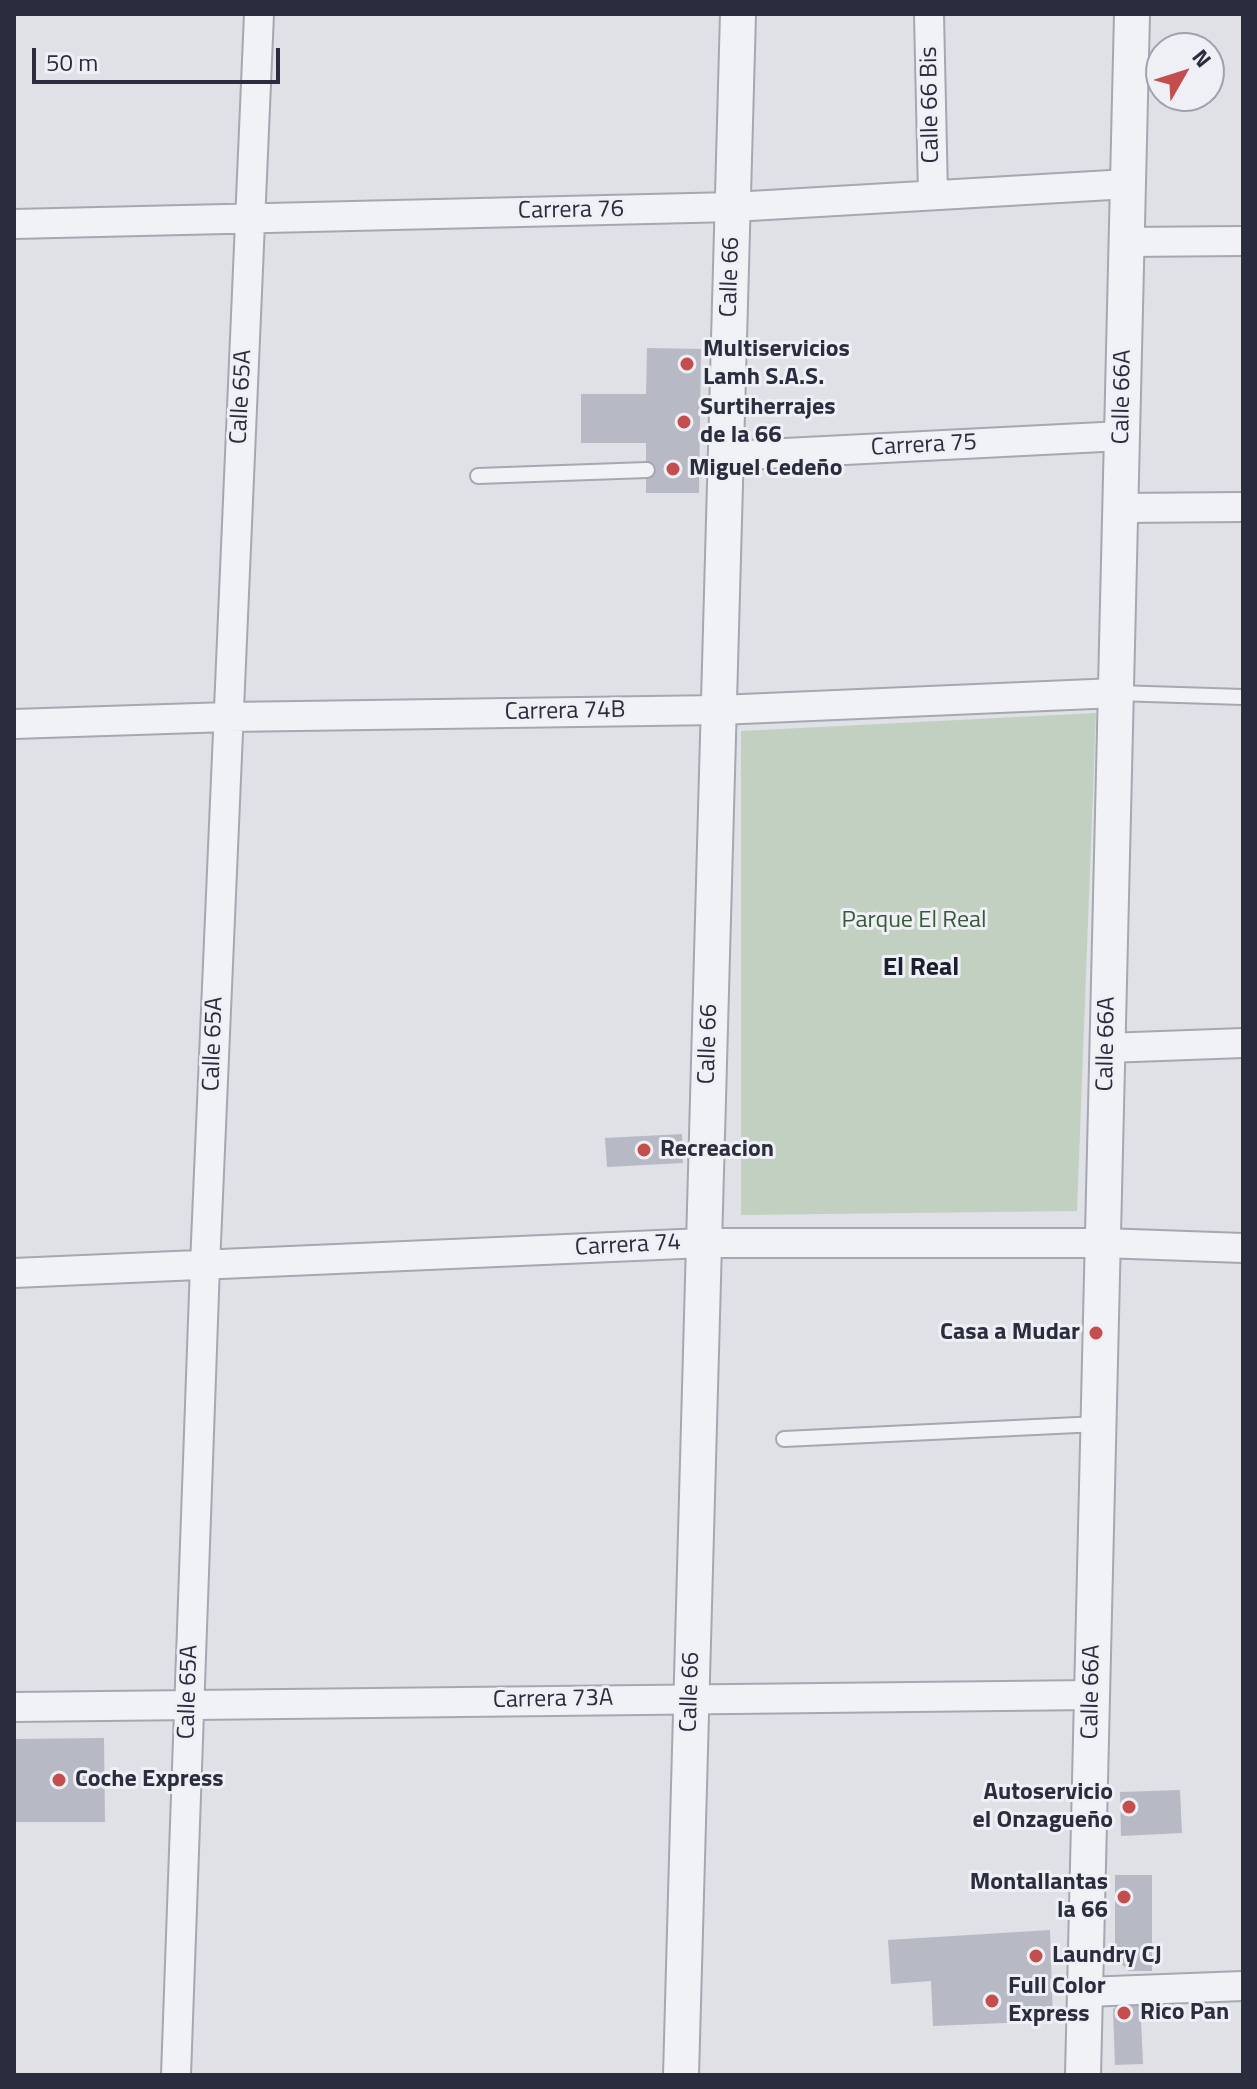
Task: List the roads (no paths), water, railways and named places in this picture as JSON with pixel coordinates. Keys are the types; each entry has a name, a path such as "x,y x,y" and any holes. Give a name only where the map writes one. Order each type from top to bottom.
{"street":[{"name":"Calle 65A","path":"176,2075 205,1265 259,14"},
{"name":"Calle 66","path":"681,2075 719,710 717,463 733,207 738,14"},
{"name":"Calle 66 Bis","path":"929,14 933,195"},
{"name":"Calle 66A","path":"1083,2075 1132,14"},
{"name":"Carrera 76","path":"14,224 733,207 1128,184"},
{"path":"1126,242 1243,241"},
{"name":"Carrera 75","path":"717,463 1122,436"},
{"path":"1120,508 1243,507"},
{"name":"Carrera 74B","path":"14,724 228,717 719,710 1116,693"},
{"path":"1107,1048 1243,1043"},
{"name":"Carrera 74","path":"14,1273 704,1243 1103,1243 1243,1248"},
{"name":"Carrera 73A","path":"14,1707 188,1707 691,1697 1092,1695"},
{"path":"1085,1992 1243,1986"}],"lane":[{"path":"478,476 647,470"},
{"path":"1116,693 1243,697"},
{"path":"784,1439 1098,1424"}],"place":[{"name":"Multiservicios Lamh S.A.S.","path":"687,364"},
{"name":"Surtiherrajes de la 66","path":"684,422"},
{"name":"Miguel Cedeño","path":"673,469"},
{"name":"Recreacion","path":"644,1150"},
{"name":"Casa a Mudar","path":"1096,1333"},
{"name":"Coche Express","path":"59,1780"},
{"name":"Autoservicio el Onzagueño","path":"1129,1807"},
{"name":"Montallantas la 66","path":"1124,1897"},
{"name":"Laundry CJ","path":"1036,1956"},
{"name":"Full Color Express","path":"992,2001"},
{"name":"Rico Pan","path":"1124,2013"}],"district":[{"name":"El Real","path":"921,969"}],"park label":[{"name":"Parque El Real","path":"914,921"}]}
